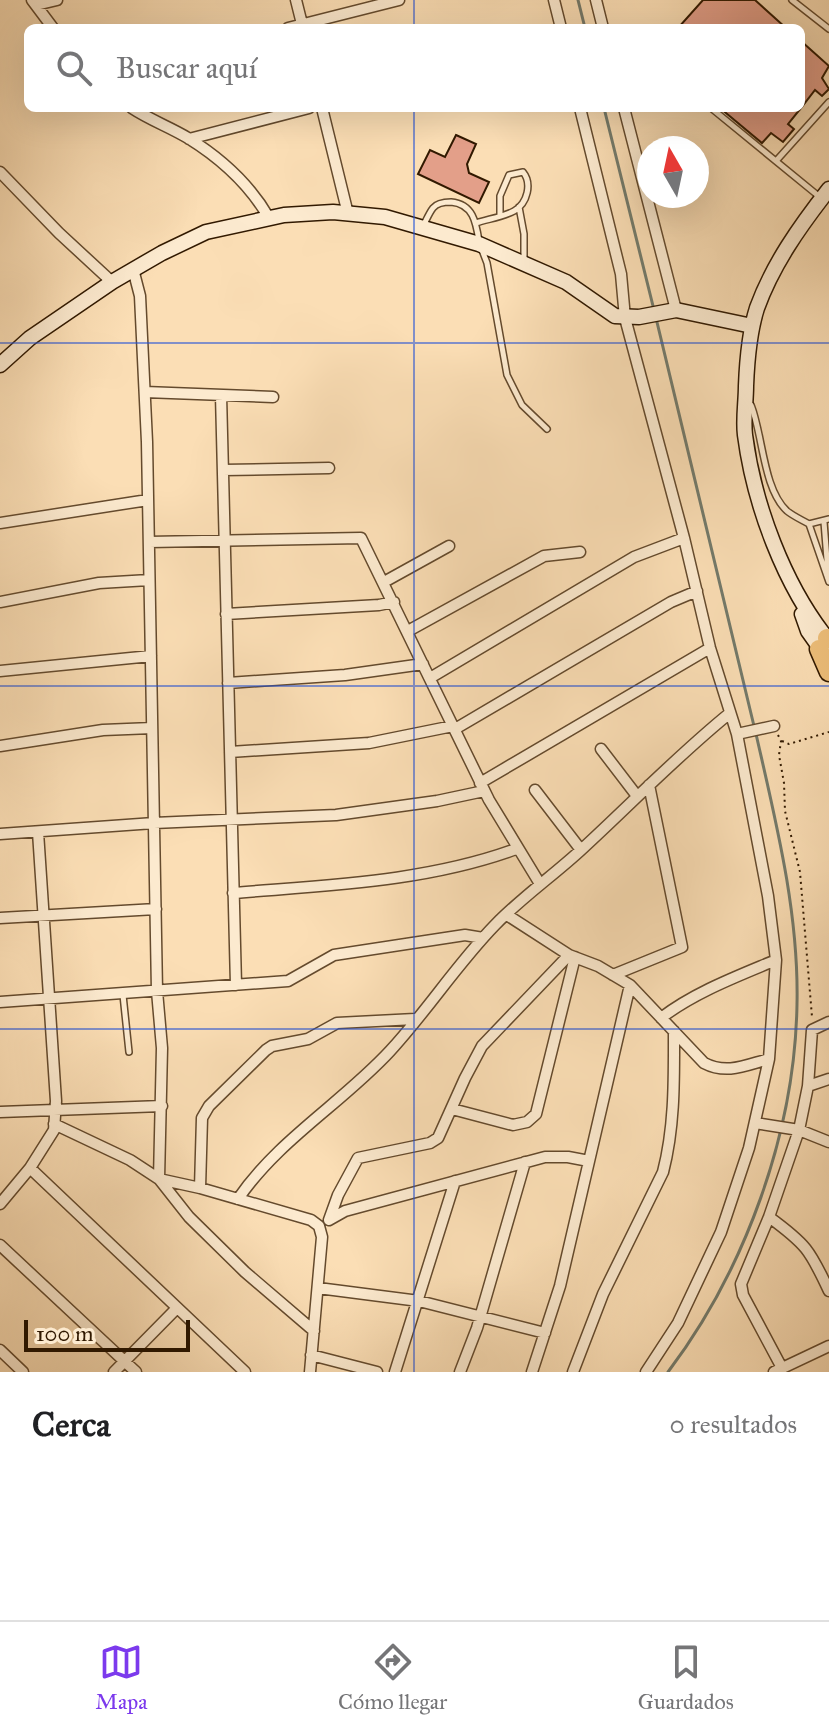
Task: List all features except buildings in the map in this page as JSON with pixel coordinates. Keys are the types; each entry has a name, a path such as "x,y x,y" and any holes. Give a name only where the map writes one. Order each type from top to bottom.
{"highway":[{"path":"827,643 829,672"}],"street":[{"path":"50,24 34,3 57,0"},
{"path":"296,0 302,24"},
{"path":"309,24 399,0"},
{"path":"554,0 560,24"},
{"path":"596,0 602,24"},
{"path":"139,112 189,139 239,178 255,193 269,218"},
{"path":"189,139 294,112"},
{"path":"323,112 348,214"},
{"path":"581,112 710,648 737,734 765,881 776,960 769,1059 749,1148 721,1232 678,1323 646,1372"},
{"path":"625,112 672,311"},
{"path":"0,172 112,282"},
{"path":"825,194 793,236 772,273 752,326 745,432 751,470 776,551 827,643"},
{"path":"0,365 30,338 112,282 206,232 269,218 333,212 385,217 479,244 524,261 566,282 601,308 632,318 672,311 752,326"},
{"path":"133,269 140,296 145,392 157,991 162,1048 159,1179"},
{"path":"145,392 273,397"},
{"path":"221,395 236,985"},
{"path":"223,470 329,468"},
{"path":"0,523 148,500"},
{"path":"149,542 361,538 482,787 516,849 540,884"},
{"path":"430,678 634,557 684,538"},
{"path":"384,582 449,546"},
{"path":"408,631 544,556 580,552"},
{"path":"0,602 99,583 149,580"},
{"path":"230,752 369,743 454,728 671,602 697,591"},
{"path":"226,614 394,602"},
{"path":"0,834 336,815 437,801 482,787 710,648"},
{"path":"0,671 151,656"},
{"path":"228,683 345,675 423,664"},
{"path":"238,1199 276,1152 330,1107 390,1050 483,938 730,713"},
{"path":"737,734 774,726"},
{"path":"0,746 103,730 152,728"},
{"path":"601,749 637,796"},
{"path":"613,975 682,947 649,785"},
{"path":"535,790 581,850"},
{"path":"2,1200 30,1168 54,1130 38,832"},
{"path":"233,893 346,884 421,874 492,858 516,849"},
{"path":"0,918 156,909"},
{"path":"507,915 572,956 630,985 704,1063 718,1070 730,1070 769,1059"},
{"path":"0,1002 288,981 334,955 465,935 483,938"},
{"path":"310,1372 324,1223 358,1158 430,1143 438,1138 482,1046 572,956"},
{"path":"452,1109 513,1125 527,1122 536,1114 572,956"},
{"path":"661,1018 722,983 776,960"},
{"path":"532,1372 560,1286 630,985"},
{"path":"200,1188 202,1118 209,1106 266,1050 308,1039 337,1023 415,1019"},
{"path":"829,1022 812,1030 808,1086 799,1130 769,1217 741,1284 743,1295 778,1370 829,1346"},
{"path":"573,1372 603,1294 663,1172 669,1152 674,1031"},
{"path":"808,1086 829,1079"},
{"path":"0,1112 162,1106"},
{"path":"755,1123 799,1130 829,1142"},
{"path":"54,1124 130,1160 159,1179 189,1217 314,1331"},
{"path":"159,1179 324,1223 345,1211 545,1157 589,1161"},
{"path":"460,1372 481,1316 525,1162"},
{"path":"30,1168 245,1372"},
{"path":"395,1372 455,1181"},
{"path":"769,1217 800,1239 811,1252 829,1291"},
{"path":"0,1245 136,1372"},
{"path":"318,1288 419,1301 545,1333"},
{"path":"114,1372 177,1308"},
{"path":"0,1350 23,1372"},
{"path":"311,1355 377,1372"}],"lane":[{"path":"792,0 829,29"},
{"path":"776,161 829,102"},
{"path":"716,112 776,161 825,194"},
{"path":"476,223 500,215 519,207 528,191 527,177 523,172 509,175 502,187 500,215"},
{"path":"423,227 433,208 441,202 464,205 472,212 487,263 507,375 522,405 547,429"},
{"path":"519,207 524,234 524,261"},
{"path":"746,393 759,427 771,486 786,510 809,524 829,581"},
{"path":"809,524 826,520 829,581"},
{"path":"123,994 129,1052"}],"path":[{"path":"774,726 781,741 779,755 785,811 800,872 812,1030"},
{"path":"781,741 789,744 829,732"}],"waterway":[{"path":"578,0 584,24"},
{"path":"605,112 654,310"},
{"path":"656,318 754,726"},
{"path":"668,1372 720,1290 761,1198 787,1102 794,1053 797,970 790,902 756,734"}]}
